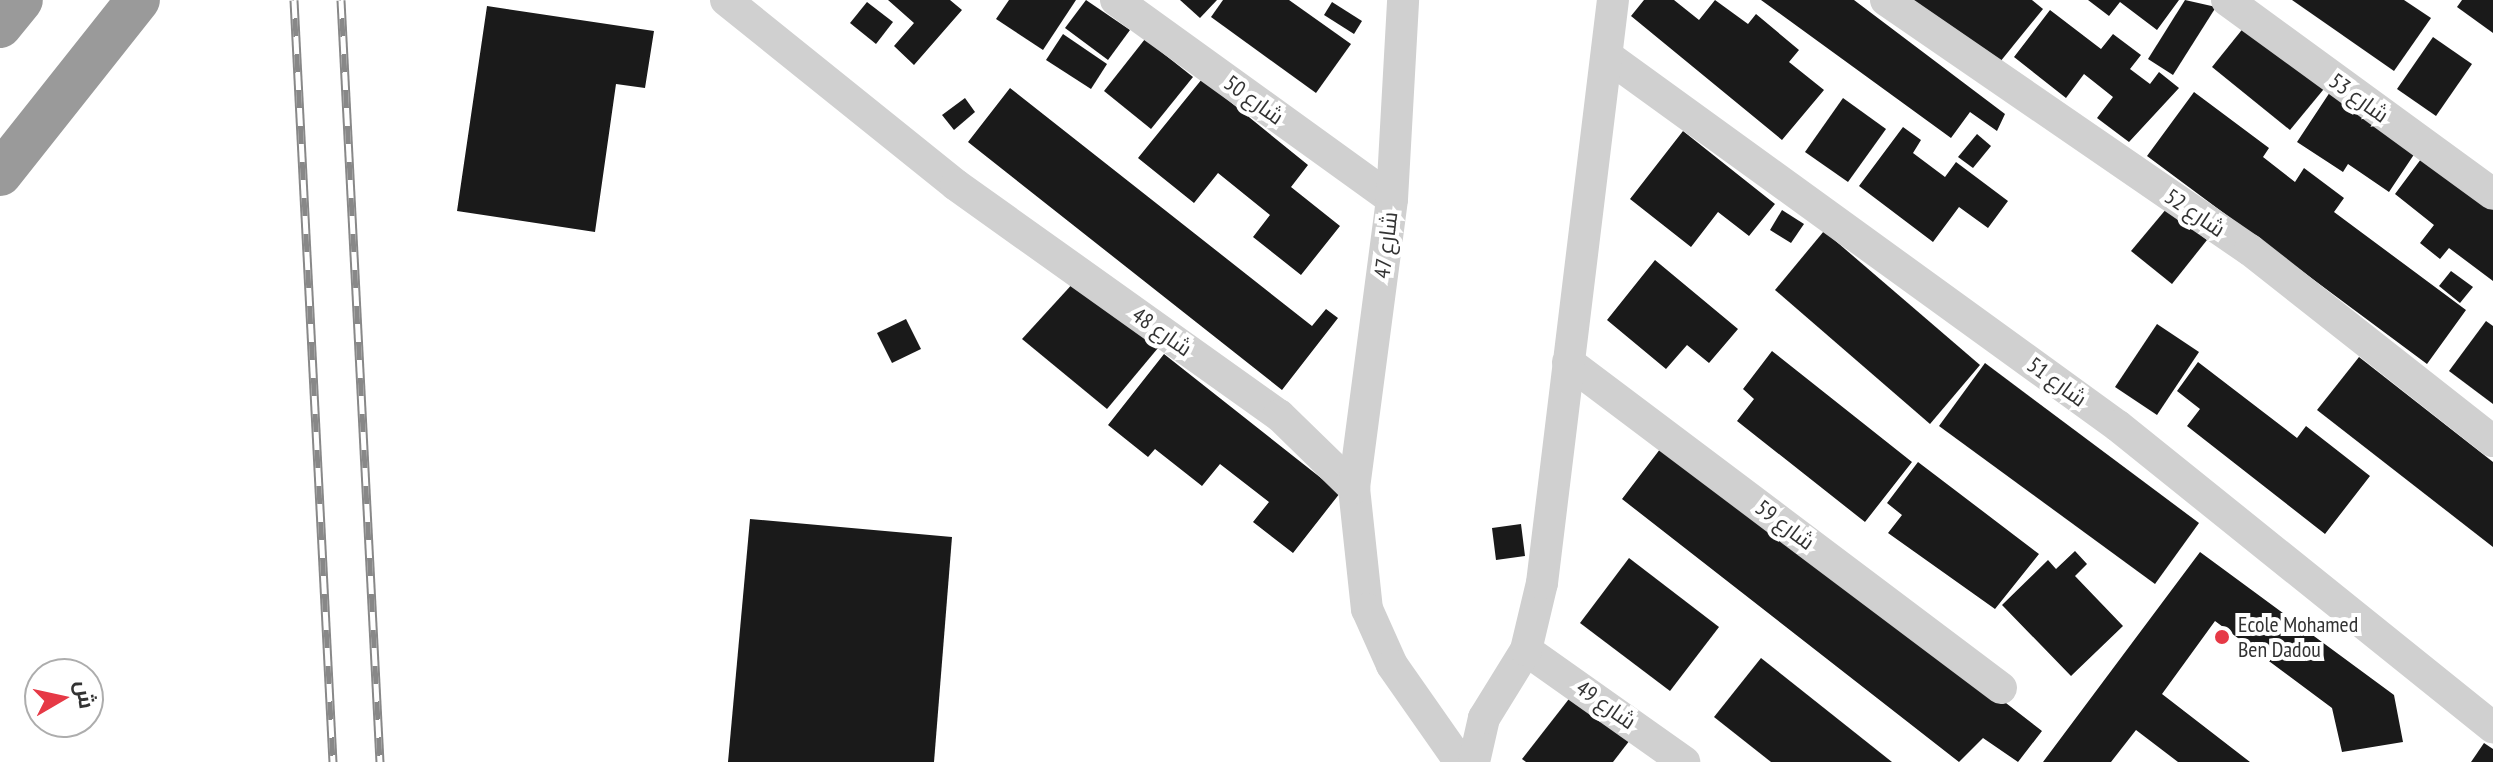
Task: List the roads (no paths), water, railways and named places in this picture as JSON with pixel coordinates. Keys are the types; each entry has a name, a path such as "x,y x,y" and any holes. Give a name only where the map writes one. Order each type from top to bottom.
{"highway":[{"path":"0,26 21,0"},
{"path":"0,174 138,0"}],"street":[{"name":"شارع 48","path":"726,0 956,185 1279,415 1354,488"},
{"name":"شارع 50","path":"1116,0 1392,199"},
{"name":"شارع 47","path":"1354,488 1392,199 1403,0"},
{"path":"1474,762 1484,718 1526,650 1542,583 1613,0"},
{"name":"شارع 52","path":"1886,0 2250,250 2493,441"},
{"name":"شارع 53","path":"2227,0 2493,194"},
{"name":"شارع 51","path":"1607,56 2118,426 2493,728"},
{"name":"شارع 59","path":"1568,362 2001,688"},
{"path":"1354,488 1367,609 1392,665 1460,762"},
{"name":"شارع 49","path":"1526,650 1684,762"}],"railway":[{"path":"294,0 333,762"},
{"path":"341,0 380,762"}],"place":[{"name":"Ecole Mohamed Ben Dadou","path":"2222,637"}]}
